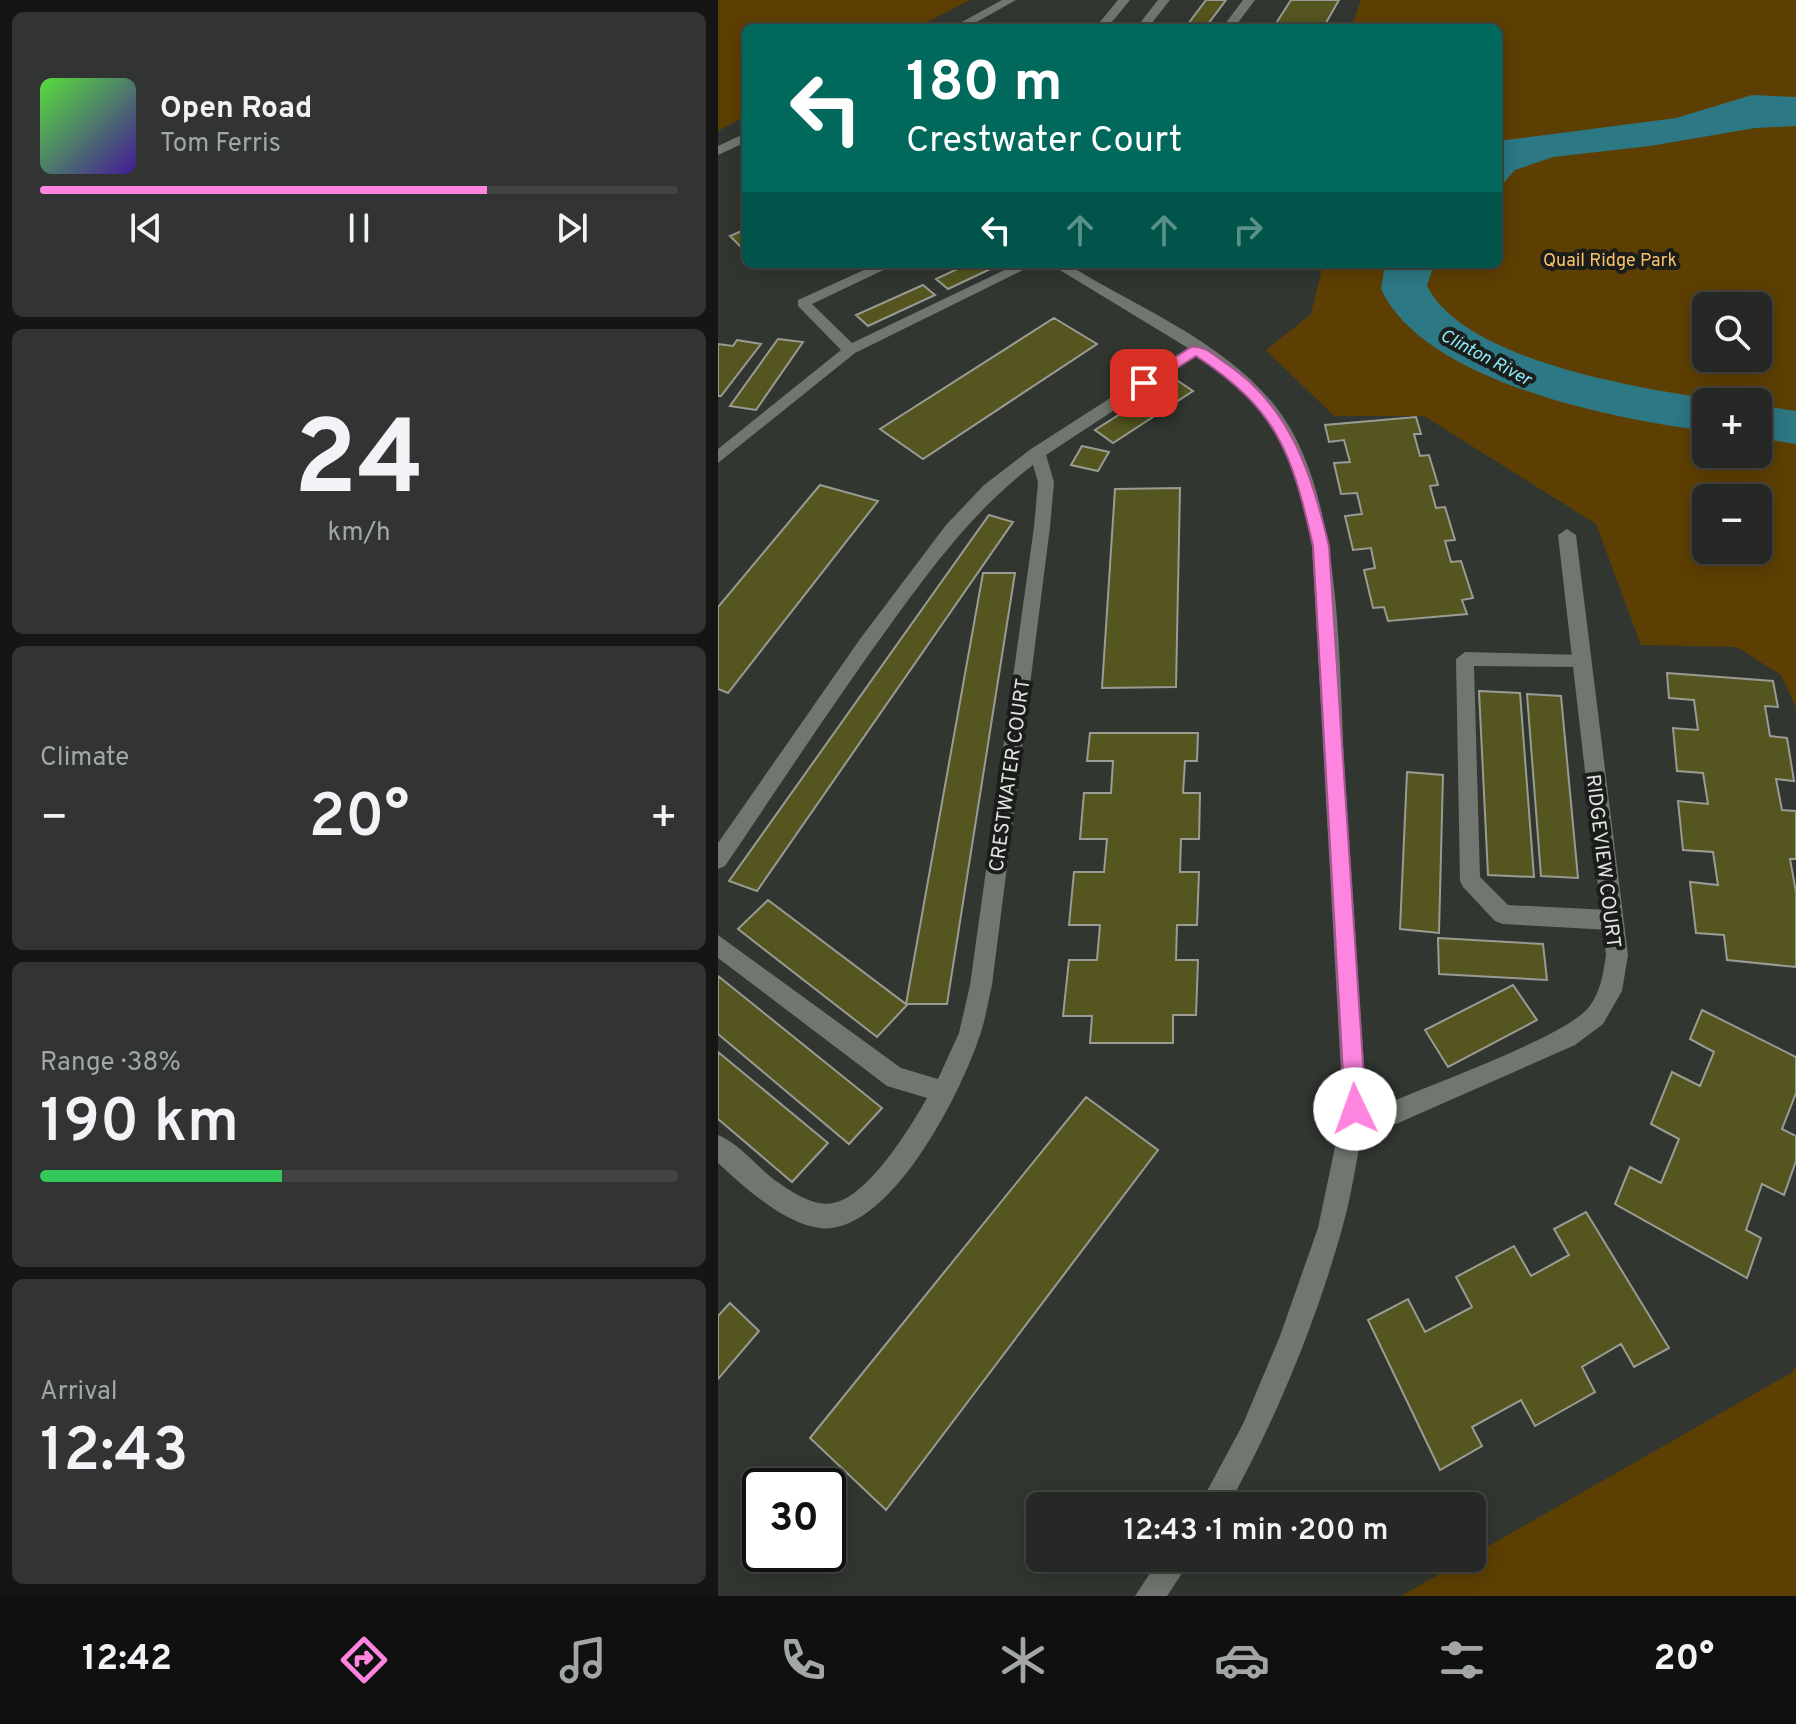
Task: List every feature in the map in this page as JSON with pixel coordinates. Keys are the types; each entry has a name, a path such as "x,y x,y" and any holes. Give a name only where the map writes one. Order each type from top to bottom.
{"street":[{"path":"965,24 1010,0"},
{"path":"1104,24 1124,0"},
{"path":"1145,24 1164,0"},
{"path":"1231,24 1249,0"},
{"path":"718,151 742,139"},
{"path":"850,350 803,303 880,268"},
{"path":"721,450 850,350 1020,268"},
{"path":"1063,268 1196,350 1251,390 1276,420 1297,458 1321,546 1338,778 1355,1109 1330,1228 1293,1336 1253,1434 1221,1492"},
{"path":"718,860 866,644 952,529 990,489 1037,453 1196,350"},
{"name":"CRESTWATER COURT","path":"718,1147 764,1188 796,1207 831,1216 858,1207 887,1176 945,1092 970,1033 981,985 1042,527 1046,482 1037,453"},
{"name":"RIDGEVIEW COURT","path":"1355,1109 1396,1112 1576,1031 1595,1017 1611,991 1617,955 1610,920 1579,660 1567,535"},
{"path":"1579,660 1465,659 1470,881 1503,914 1610,920"},
{"path":"718,945 895,1078 945,1092"},
{"path":"1149,1596 1167,1572"}],"green space":[{"path":"718,0 970,0 924,24 742,24 742,118 718,131"},
{"name":"Quail Ridge Park","path":"1361,0 1796,0 1796,708 1781,675 1737,647 1641,645 1596,524 1424,416 1334,416 1266,350 1311,314 1322,268 1502,268 1502,24 1352,24"},
{"path":"1796,1366 1796,1596 1401,1596 1443,1572 1486,1572 1486,1547 1791,1373"}],"water":[{"path":"1752,95 1796,97 1796,126 1755,128 1650,146 1553,157 1515,170 1502,185 1502,140 1676,118"},
{"name":"Clinton River","path":"1384,268 1433,268 1427,286 1448,313 1481,336 1566,370 1692,396 1692,429 1622,417 1525,390 1478,372 1437,349 1403,321 1381,289"},
{"path":"1772,407 1796,411 1796,444 1772,440"}],"building":[{"path":"1206,0 1226,0 1208,24 1188,24"},
{"path":"1291,0 1339,0 1325,24 1276,24"},
{"path":"742,231 742,248 730,236"},
{"path":"959,268 993,268 948,289 936,279"},
{"path":"923,285 935,295 868,326 856,315"},
{"path":"1054,318 1097,344 923,459 880,429"},
{"path":"778,339 803,342 756,410 730,406"},
{"path":"737,340 761,344 718,396 718,344 733,346"},
{"path":"1175,379 1193,391 1113,443 1095,430"},
{"path":"1416,417 1421,434 1414,434 1420,456 1429,455 1438,485 1430,486 1436,508 1445,507 1455,540 1445,541 1451,562 1461,561 1473,598 1462,600 1467,614 1388,621 1384,607 1373,608 1364,570 1375,568 1371,548 1353,550 1345,516 1362,514 1357,493 1341,494 1334,463 1350,462 1344,440 1329,442 1325,425"},
{"path":"1082,446 1109,452 1098,471 1071,465"},
{"path":"820,485 878,501 728,693 718,689 718,607"},
{"path":"1180,488 1176,687 1102,688 1115,489"},
{"path":"989,515 1013,522 757,891 729,881"},
{"path":"983,573 1015,573 947,1004 906,1004"},
{"path":"1667,673 1773,681 1778,707 1765,706 1770,736 1787,738 1794,781 1776,779 1782,810 1796,811 1796,859 1790,859 1796,892 1796,967 1727,960 1724,935 1696,933 1690,882 1718,885 1713,852 1683,850 1678,801 1708,804 1703,773 1677,771 1673,728 1698,730 1694,700 1669,698"},
{"path":"1479,691 1520,693 1534,877 1488,875"},
{"path":"1527,694 1561,696 1578,878 1541,876"},
{"path":"1090,733 1198,733 1197,761 1185,761 1183,793 1200,793 1199,839 1181,839 1180,872 1199,872 1197,925 1177,925 1176,960 1198,960 1196,1015 1173,1015 1173,1043 1090,1043 1092,1016 1063,1016 1069,960 1097,960 1100,925 1069,925 1074,872 1104,872 1107,839 1080,839 1084,793 1111,793 1113,761 1087,761"},
{"path":"1407,772 1443,775 1439,933 1400,929"},
{"path":"768,900 907,1005 877,1037 738,929"},
{"path":"1438,938 1543,944 1547,980 1439,974"},
{"path":"718,976 882,1108 849,1144 718,1034"},
{"path":"1513,985 1537,1020 1448,1067 1425,1030"},
{"path":"1702,1010 1796,1057 1796,1093 1782,1129 1796,1136 1796,1161 1784,1195 1762,1184 1746,1230 1761,1238 1747,1278 1615,1204 1630,1167 1661,1183 1679,1139 1651,1124 1672,1072 1700,1086 1714,1052 1690,1039"},
{"path":"718,1052 828,1143 792,1182 718,1119"},
{"path":"1086,1097 1158,1150 886,1510 846,1472 846,1468 842,1468 810,1438"},
{"path":"1586,1212 1669,1348 1634,1367 1621,1344 1582,1367 1595,1392 1535,1426 1521,1400 1472,1427 1482,1446 1440,1470 1368,1320 1408,1299 1425,1332 1472,1307 1456,1277 1514,1246 1531,1276 1569,1255 1554,1229"},
{"path":"730,1303 759,1331 718,1379 718,1316"}],"route":[{"path":"1144,383 1196,350 1230,372 1270,410 1283,430 1297,458 1310,497 1321,546 1338,778 1355,1109"}]}
